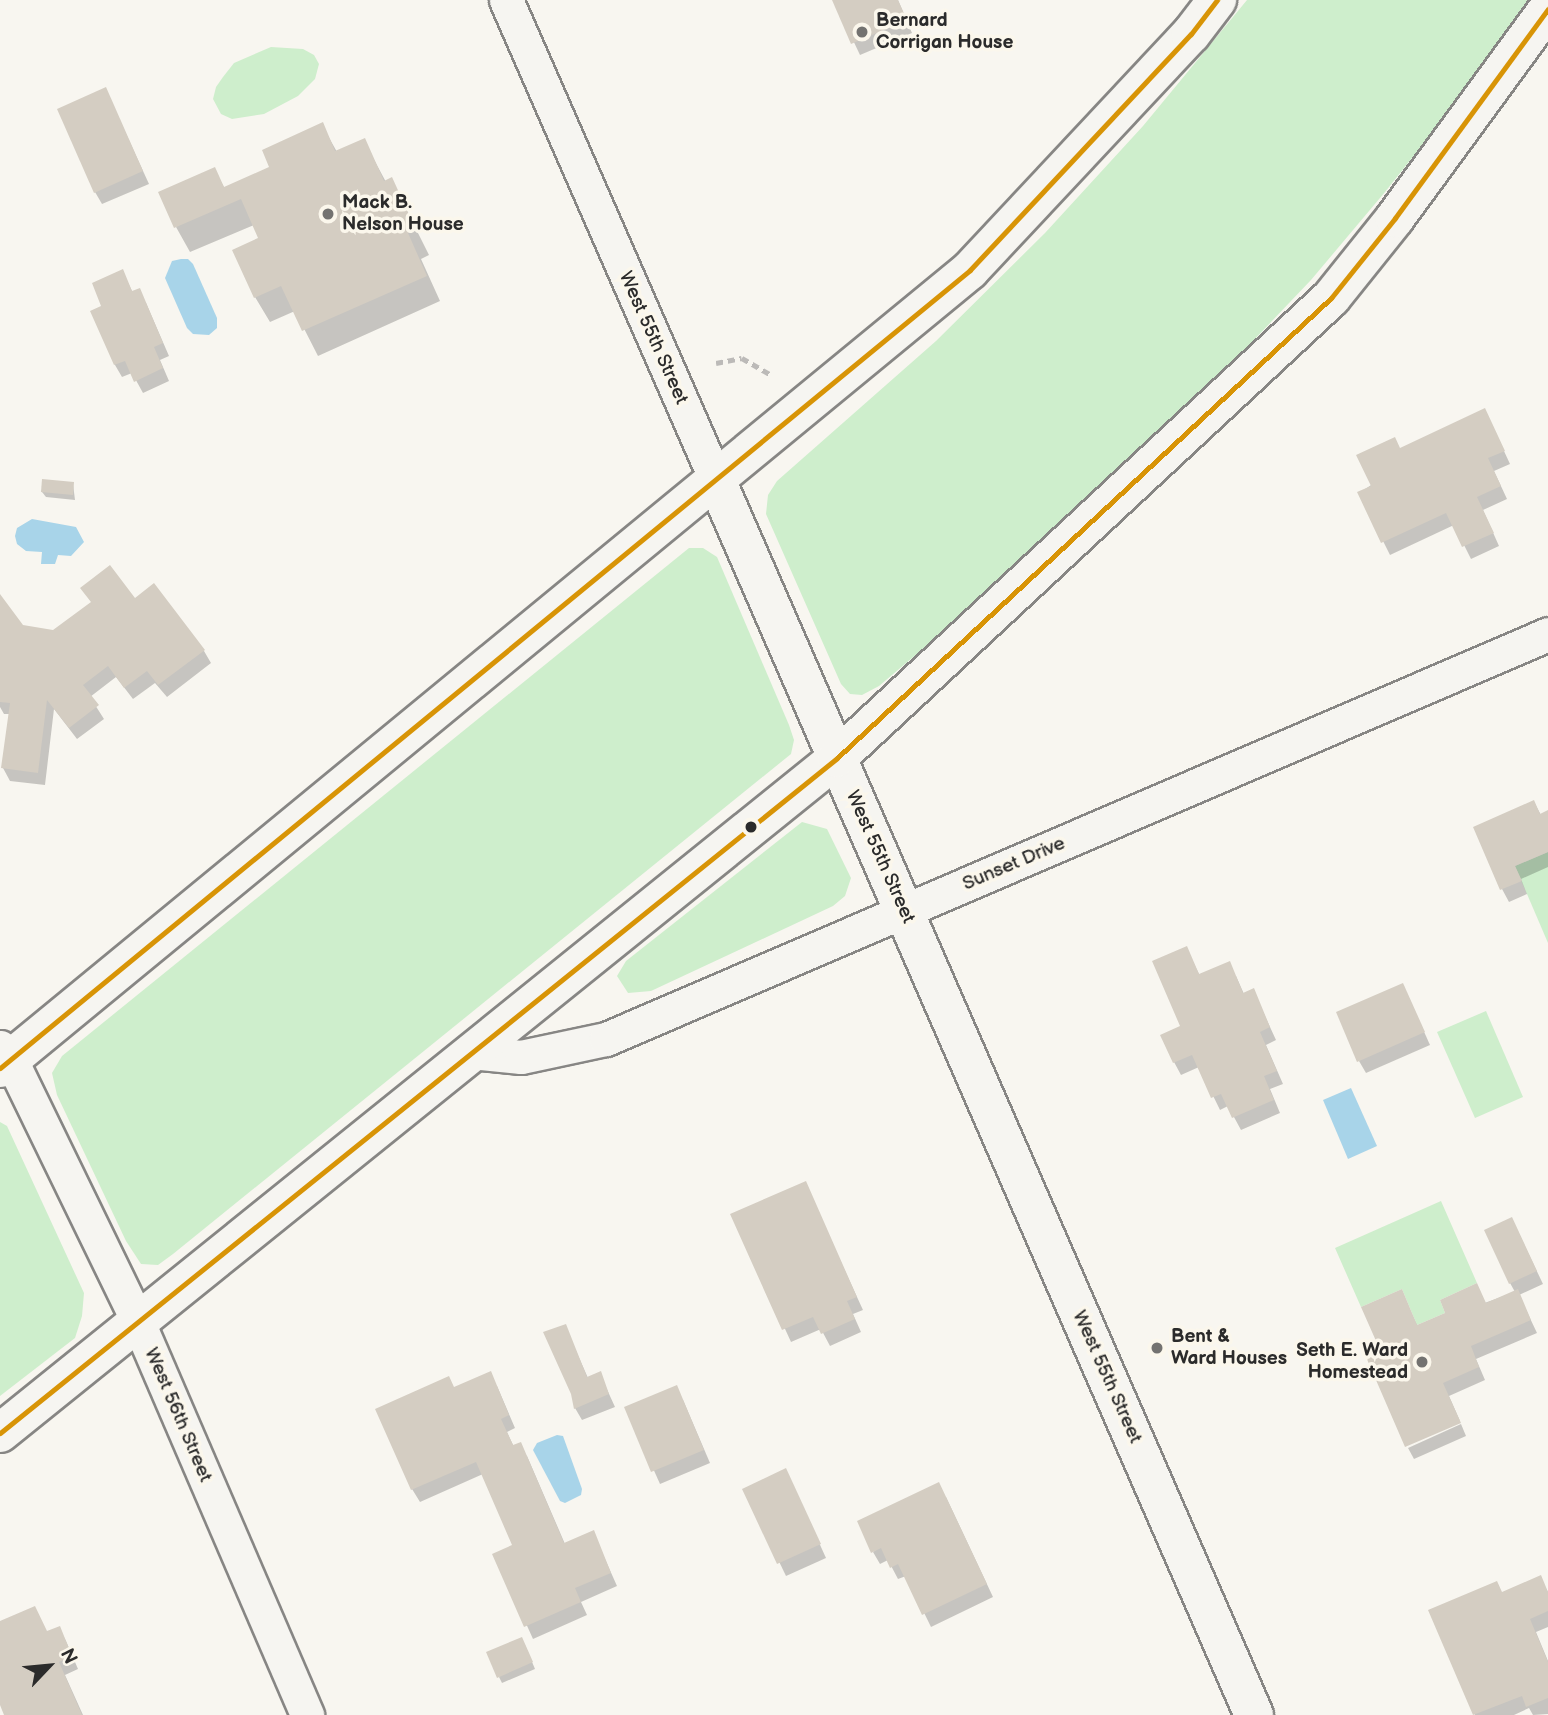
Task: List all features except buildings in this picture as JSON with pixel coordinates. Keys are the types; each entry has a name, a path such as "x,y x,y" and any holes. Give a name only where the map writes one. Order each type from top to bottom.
{"main road":[{"path":"4,1058 716,480 970,270 1192,34 1217,0"},
{"path":"0,1433 836,758 1331,298 1395,218 1548,9"},
{"name":"West 55th Street","path":"716,480 1254,1715"}],"street":[{"name":"West 55th Street","path":"506,0 716,480"},
{"name":"Sunset Drive","path":"471,1052 521,1057 606,1039 1548,634"},
{"name":"West 56th Street","path":"4,1058 138,1322 307,1715"}],"path":[{"path":"716,363 742,358 771,375"}],"green space":[{"path":"1247,0 1530,0 1461,96 1385,192 1311,280 1187,410 1068,526 879,686 862,695 850,694 841,684 766,514 768,495 777,481 936,341 1045,233 1143,126"},
{"path":"271,47 303,49 314,55 319,64 315,79 298,96 264,114 232,119 221,114 213,99 216,87 223,77 234,63"},
{"path":"689,548 703,548 717,557 789,725 794,740 791,754 173,1254 158,1265 141,1264 126,1241 57,1095 52,1073 62,1056"},
{"path":"802,822 827,829 851,878 845,896 833,906 651,991 628,993 617,976 626,961"},
{"path":"1548,852 1548,943 1515,866"},
{"path":"1486,1011 1523,1097 1475,1118 1437,1032"},
{"path":"0,1122 7,1126 84,1293 82,1316 75,1338 0,1396"},
{"path":"1441,1201 1477,1283 1440,1300 1445,1313 1417,1325 1402,1289 1361,1307 1335,1248"}],"water":[{"path":"188,259 193,264 217,318 217,328 209,335 193,334 187,328 165,278 172,261"},
{"path":"32,519 76,527 84,542 71,556 58,555 55,564 41,564 42,552 26,551 17,544 15,536 17,528"},
{"path":"1351,1088 1377,1146 1348,1159 1323,1100"},
{"path":"557,1435 563,1436 582,1489 581,1495 565,1503 560,1501 533,1450 537,1443"}],"transit line":[{"path":"0,1068 970,270 1191,34 1217,0"},
{"path":"0,1433 837,758 1331,298 1395,218 1548,9"}],"place":[{"name":"Bernard Corrigan House","path":"862,32"},
{"name":"Mack B. Nelson House","path":"328,214"},
{"name":"Bent & Ward Houses","path":"1157,1348"},
{"name":"Seth E. Ward Homestead","path":"1422,1362"}]}
